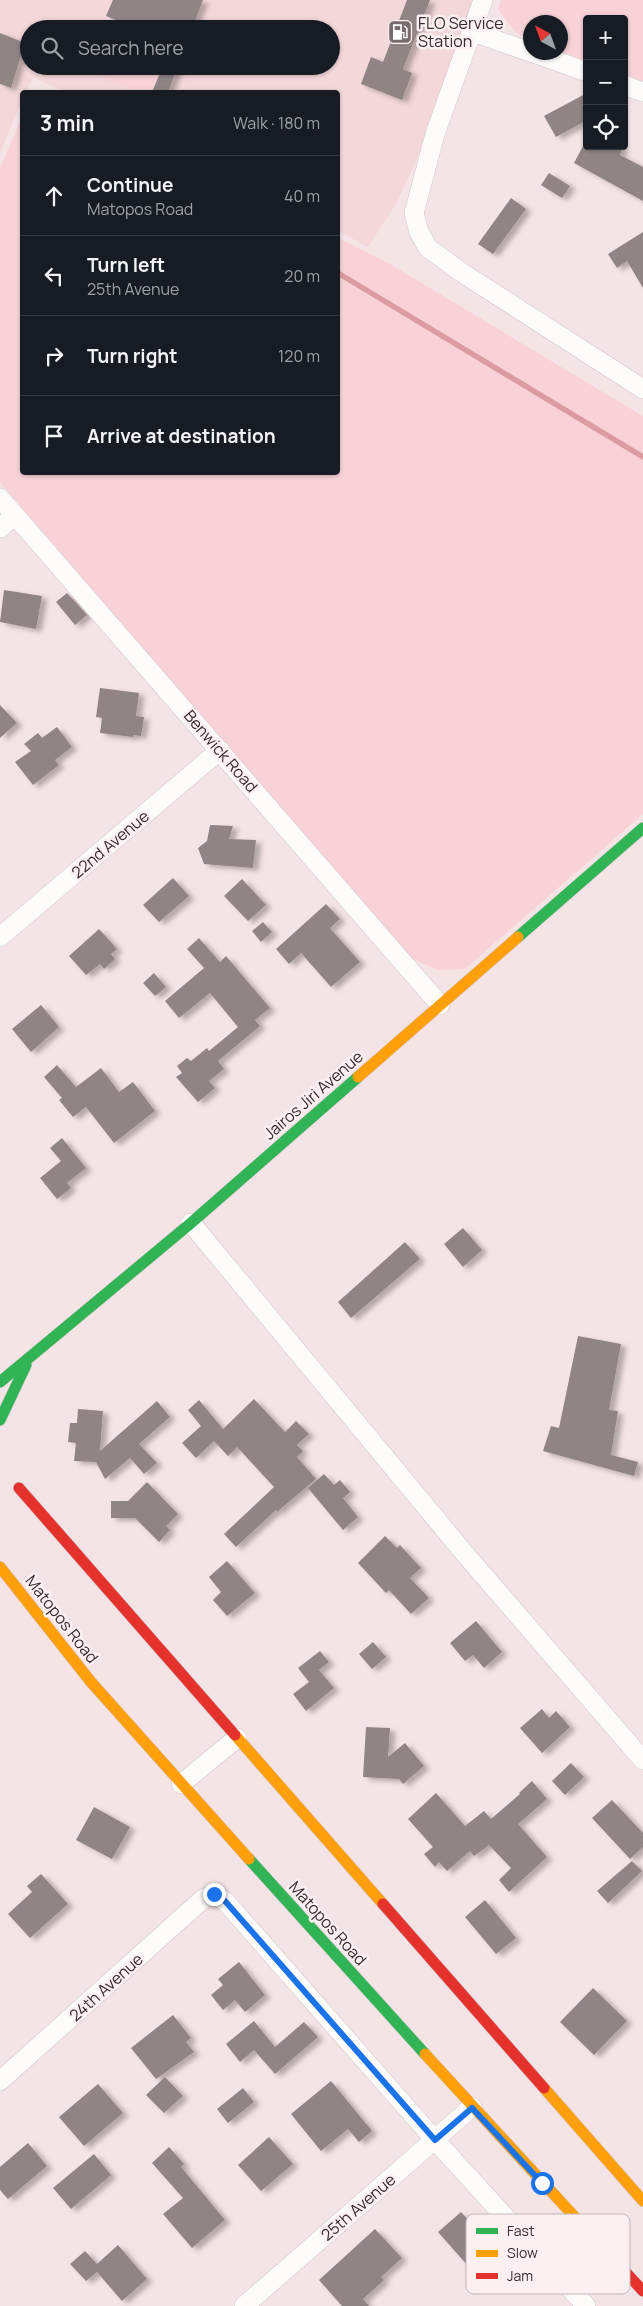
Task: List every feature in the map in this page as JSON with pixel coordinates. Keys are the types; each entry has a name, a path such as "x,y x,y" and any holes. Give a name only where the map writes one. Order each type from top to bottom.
{"main road":[{"name":"Jairos Jiri Avenue","path":"0,1382 191,1223 643,828"},
{"path":"0,1366 30,1358"},
{"path":"0,1420 30,1358"},
{"path":"19,1488 643,2201"},
{"path":"1,1562 5,1577"},
{"name":"Matopos Road","path":"5,1577 91,1682 472,2108 571,2214"},
{"name":"Matopos Road","path":"630,2277 643,2291"}],"street":[{"path":"483,0 470,31 435,134 414,213 419,232 428,248 464,274 643,389"},
{"path":"470,31 523,49"},
{"path":"553,60 583,71"},
{"path":"628,86 643,92"},
{"name":"Benwick Road","path":"0,498 440,1005"},
{"path":"0,528 15,515"},
{"name":"22nd Avenue","path":"0,937 220,750"},
{"path":"191,1223 466,1554 643,1760"},
{"path":"182,1784 237,1738"},
{"name":"24th Avenue","path":"0,2081 204,1898 214,1894 225,1901 435,2140"},
{"name":"25th Avenue","path":"244,2306 472,2108"},
{"path":"435,2140 502,2214"},
{"path":"575,2294 586,2306"}],"shaded area":[{"path":"0,0 477,0 428,135 396,204 368,247 340,232 340,90 60,90 33,77 27,90 20,90 20,106 0,153"},
{"path":"501,0 643,0 643,81 628,75 628,15 583,15 583,60 568,54 568,15 523,15 523,38 512,28 498,9"},
{"path":"94,75 159,75 153,90 134,90"},
{"path":"20,122 20,475 340,475 340,239 390,264 643,416 643,814 465,969 438,970 410,958 0,482 0,168"}],"building":[{"path":"113,0 203,0 195,20 116,20 106,16"},
{"path":"407,0 430,0 403,69 412,73 402,100 361,84 371,57 383,62"},
{"path":"0,33 20,41 20,59 11,88 0,84"},
{"path":"159,75 175,75 169,90 153,90"},
{"path":"583,95 583,122 556,137 544,116"},
{"path":"583,146 583,150 622,150 620,155 643,167 643,201 574,163"},
{"path":"549,173 570,186 562,198 541,185"},
{"path":"511,198 526,209 493,254 478,244"},
{"path":"643,232 643,288 627,261 617,268 608,254"},
{"path":"4,590 42,596 36,629 0,622"},
{"path":"67,593 87,615 75,625 56,602"},
{"path":"100,688 139,693 136,716 144,717 141,736 133,735 133,737 100,733 102,718 96,717"},
{"path":"0,705 17,723 0,738"},
{"path":"57,727 72,747 55,760 59,765 33,785 15,762 31,751 24,744 38,733 42,738"},
{"path":"210,825 233,826 229,839 256,840 253,868 204,864 198,848 207,841"},
{"path":"173,878 189,896 159,922 143,905"},
{"path":"242,879 266,905 248,921 224,896"},
{"path":"326,904 340,919 330,928 360,962 331,987 301,953 289,964 276,949"},
{"path":"263,922 272,932 261,942 252,931"},
{"path":"99,929 117,949 111,954 115,959 104,969 100,964 86,975 69,956"},
{"path":"199,938 220,962 226,956 270,1008 255,1020 260,1026 218,1061 224,1069 209,1081 215,1088 198,1102 176,1077 182,1073 177,1066 187,1058 191,1061 207,1048 209,1051 238,1027 210,993 179,1018 165,1001 204,968 187,949"},
{"path":"154,973 166,987 155,996 143,983"},
{"path":"41,1005 59,1027 31,1052 12,1029"},
{"path":"57,1065 76,1087 101,1068 119,1092 133,1082 155,1111 114,1143 86,1107 73,1117 59,1100 62,1098 44,1077"},
{"path":"62,1138 86,1168 67,1183 71,1188 57,1199 40,1178 61,1161 50,1148"},
{"path":"463,1228 482,1250 463,1267 444,1244"},
{"path":"405,1242 420,1259 351,1318 338,1302"},
{"path":"578,1336 621,1344 609,1410 618,1411 611,1455 638,1462 634,1476 543,1451 551,1426 559,1428"},
{"path":"254,1399 285,1432 296,1421 309,1434 297,1445 303,1451 297,1457 316,1479 277,1512 276,1510 236,1547 224,1534 274,1487 237,1447 228,1456 214,1441 196,1458 182,1443 201,1426 188,1410 199,1400 223,1429"},
{"path":"157,1401 170,1417 139,1444 157,1463 144,1474 130,1458 105,1479 96,1462 74,1461 76,1443 68,1442 70,1423 77,1423 78,1409 103,1411 100,1451"},
{"path":"324,1474 334,1485 340,1480 350,1492 343,1498 358,1517 343,1530 308,1488"},
{"path":"147,1482 178,1514 166,1526 170,1530 159,1542 135,1518 111,1518 111,1501 128,1501"},
{"path":"385,1536 397,1548 400,1545 421,1568 410,1578 429,1598 411,1614 389,1590 386,1593 358,1563"},
{"path":"227,1561 255,1593 227,1616 213,1600 221,1592 209,1577"},
{"path":"476,1621 502,1652 484,1668 473,1655 465,1661 450,1643"},
{"path":"373,1642 386,1657 372,1669 359,1654"},
{"path":"320,1651 329,1662 319,1670 334,1688 306,1711 293,1694 309,1682 298,1668"},
{"path":"542,1709 549,1718 556,1711 570,1727 542,1753 520,1728"},
{"path":"366,1727 390,1728 388,1757 405,1743 424,1766 403,1784 399,1779 363,1777"},
{"path":"571,1763 584,1777 565,1795 552,1781"},
{"path":"532,1781 547,1799 518,1824 547,1857 509,1892 499,1880 511,1868 489,1845 474,1856 470,1851 447,1871 439,1862 435,1867 424,1854 433,1847 408,1819 436,1793 465,1826 484,1811 491,1819"},
{"path":"612,1800 643,1833 643,1847 630,1859 592,1818"},
{"path":"94,1807 130,1827 112,1859 76,1840"},
{"path":"632,1861 642,1871 608,1903 597,1891"},
{"path":"41,1874 68,1904 30,1938 8,1914 32,1892 27,1886"},
{"path":"485,1900 516,1938 496,1954 465,1917"},
{"path":"239,1962 265,1995 245,2012 235,2000 223,2010 211,1995 223,1985 218,1979"},
{"path":"593,1988 627,2021 594,2055 560,2022"},
{"path":"173,2015 191,2038 186,2042 194,2052 156,2079 131,2048"},
{"path":"254,2021 275,2047 304,2022 318,2037 275,2074 254,2050 240,2062 226,2044"},
{"path":"165,2077 183,2096 164,2113 146,2095"},
{"path":"331,2081 372,2131 359,2142 348,2129 321,2151 291,2114"},
{"path":"98,2084 123,2113 84,2146 59,2117"},
{"path":"243,2088 254,2102 228,2123 217,2109"},
{"path":"269,2137 293,2164 261,2191 238,2165"},
{"path":"28,2143 47,2166 8,2199 0,2190 0,2167"},
{"path":"169,2147 184,2164 181,2167 225,2220 192,2248 163,2214 183,2198 152,2163"},
{"path":"94,2154 111,2175 71,2209 53,2188"},
{"path":"461,2212 466,2217 466,2264 438,2232"},
{"path":"375,2229 402,2258 381,2277 384,2280 363,2299 369,2306 342,2306 319,2280"},
{"path":"118,2245 147,2279 122,2301 97,2272 86,2281 70,2264 85,2251 97,2264"}],"waterway":[{"path":"340,274 643,457"}],"traffic: fast":[{"path":"518,937 643,828"},
{"path":"0,1382 191,1223 358,1077"},
{"path":"0,1420 26,1365"},
{"path":"249,1859 425,2054"}],"traffic: slow":[{"path":"358,1077 518,937"},
{"path":"0,1567 91,1682 249,1859"},
{"path":"235,1735 383,1904"},
{"path":"425,2054 572,2214"},
{"path":"544,2088 643,2201"}],"traffic: jam":[{"path":"19,1488 235,1735"},
{"path":"383,1904 544,2088"},
{"path":"630,2277 643,2291"}],"place":[{"name":"FLO Service Station","path":"400,32"}],"route":[{"path":"214,1894 225,1901 435,2140 472,2108 542,2183"}]}
